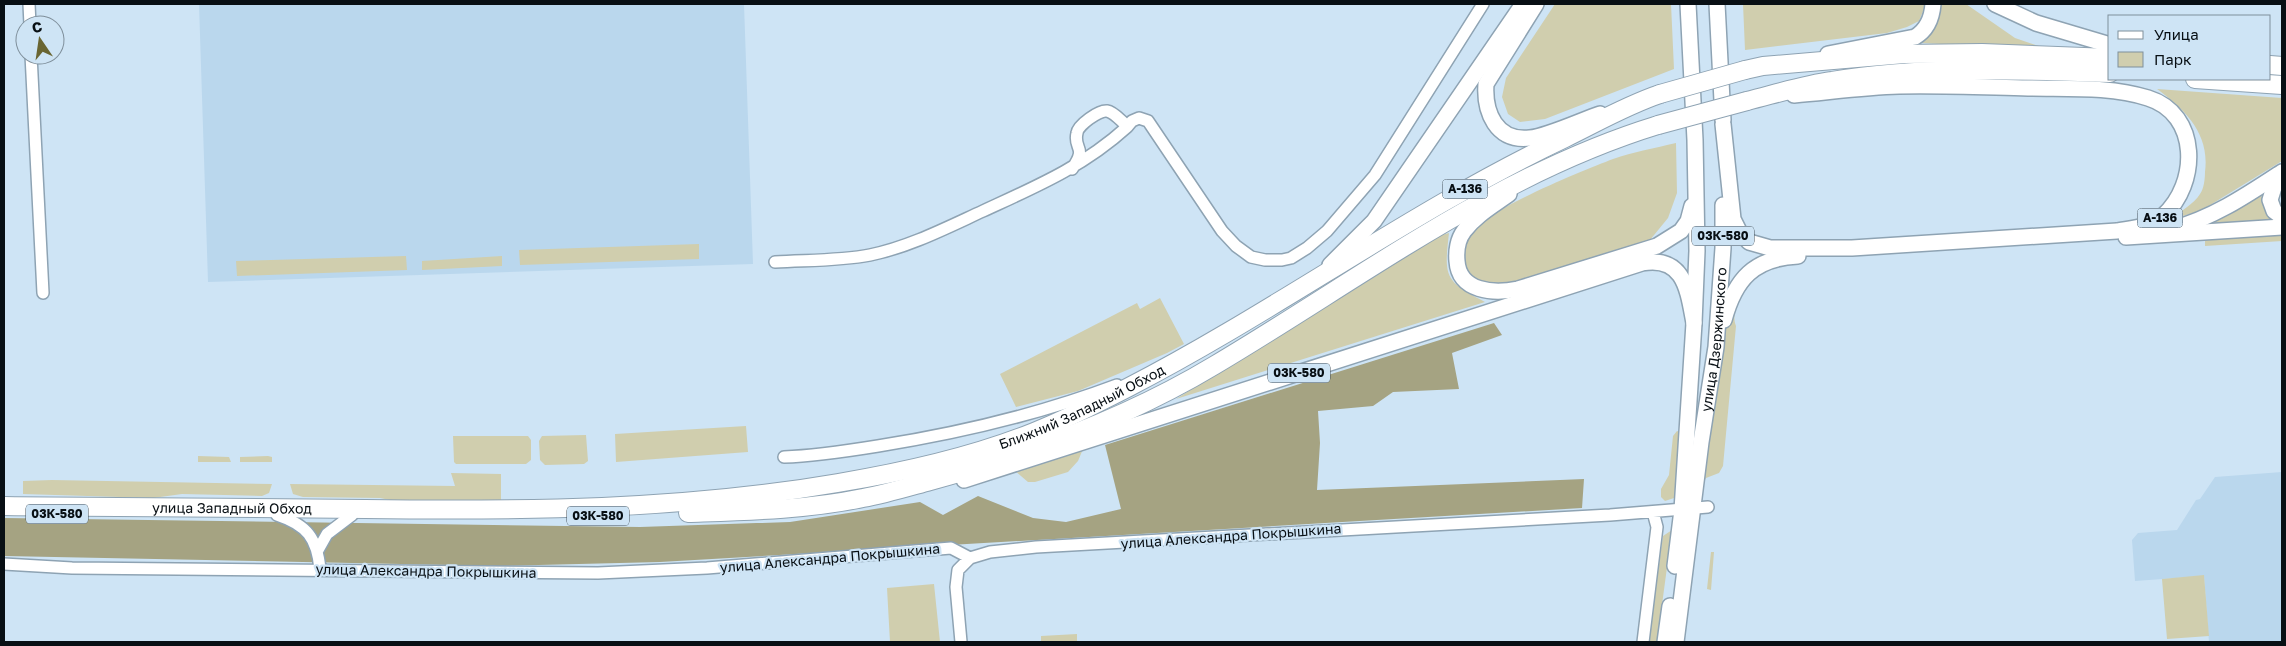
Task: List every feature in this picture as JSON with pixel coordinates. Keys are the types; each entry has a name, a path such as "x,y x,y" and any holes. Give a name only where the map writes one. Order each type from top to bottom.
{"highway":[{"name":"Ближний Западный Обход","path":"459,510 647,506 757,495 891,474 964,456 1032,433 1088,408 1175,364 1460,192 1642,100 1745,70 1763,66 1914,54 1982,53 2108,58"},
{"name":"А-136","path":"1309,307 1484,198 1549,166 1616,138 1658,125 1794,88 1887,74 1969,69 2108,73"},
{"path":"2210,80 2282,85"},
{"name":"03К-580","path":"864,498 978,468 1101,423 1213,366 1309,307"},
{"name":"улица Западный Обход","path":"4,513 575,517 766,510 864,498"},
{"name":"улица Западный Обход","path":"4,506 459,510"}],"main road":[{"path":"1297,292 1349,247 1374,221 1523,4"},
{"path":"1536,4 1486,84 1488,115 1496,125 1518,138 1531,138 1642,100"},
{"name":"улица Дзержинского","path":"1665,642 1694,508 1693,342 1696,187 1687,4"},
{"name":"улица Дзержинского","path":"1676,642 1701,442 1716,348 1723,248 1723,124 1717,4"},
{"path":"1720,52 1721,4"},
{"path":"1763,66 1921,34 1928,23 1933,4"},
{"path":"1995,4 2036,23 2108,44"},
{"name":"А-136","path":"1723,124 1732,218 1739,231 1749,242 1770,248 1858,248 2117,231 2139,227 2163,217 2176,201 2185,183 2190,166 2189,147 2185,132 2174,115 2161,104 2149,98 2100,90 1899,86 1752,99"},
{"name":"А-136","path":"1549,166 1484,212 1463,232 1458,248 1457,266 1464,279 1471,285 1495,292 1511,290 1657,246 1685,226 1692,210 1696,187"},
{"name":"А-136","path":"2124,237 2160,232 2192,223 2221,210 2282,172"},
{"path":"2282,178 2274,187 2270,200 2274,211 2282,217"},
{"name":"А-136","path":"1716,348 1727,309 1742,279 1755,268 1779,258 2282,227"},
{"name":"03К-580","path":"864,498 954,483 1001,470 1642,263 1660,262 1680,273 1688,290 1694,323"}],"street":[{"path":"775,262 845,258 891,250 942,230 1072,169 1089,158 1132,121 1139,118 1148,121 1222,231 1244,253 1265,260 1291,258 1308,248 1327,230 1375,175 1483,4"},
{"path":"32,65 43,293"},
{"path":"1072,169 1080,158 1080,148 1076,136 1079,128 1101,112 1106,111 1110,112 1127,127"},
{"path":"784,457 824,454 966,430 1028,415 1175,364"},
{"name":"улица Александра Покрышкина","path":"4,564 86,568 598,573 707,568 951,548 970,558 990,552 1036,547 1653,512 1694,508"},
{"path":"1643,642 1657,527 1653,512"},
{"path":"277,515 291,520 309,533 318,550 320,569"},
{"path":"318,550 327,534 352,515"},
{"path":"961,642 956,587 958,570 970,558"}],"shaded area":[{"path":"199,4 744,4 753,264 208,282"},
{"path":"1494,323 1502,335 1452,353 1459,389 1393,392 1373,406 1318,411 1320,443 1317,490 1584,479 1582,508 660,562 499,566 4,556 4,518 640,527 790,522 920,502 943,515 978,496 1033,518 1066,522 1121,509 1105,445"},
{"path":"2282,472 2282,642 2209,642 2204,576 2135,581 2132,540 2138,533 2177,530 2196,500 2200,499 2215,477"}],"green space":[{"path":"1555,4 1671,4 1674,69 1545,119 1520,122 1508,114 1502,97 1506,78"},
{"path":"1743,4 1926,4 1919,21 1887,33 1745,50"},
{"path":"1938,4 1966,4 2015,38 2047,49 1920,43 1931,31"},
{"path":"2157,89 2282,98 2282,161 2202,210 2170,220 2194,201 2201,192 2206,158 2199,134 2186,114"},
{"path":"1676,143 1677,193 1668,218 1650,240 1516,283 1486,285 1467,274 1464,245 1467,236 1477,226 1512,203 1613,159"},
{"path":"2260,195 2265,199 2278,221 2210,225"},
{"path":"2282,232 2282,241 2205,246 2205,238"},
{"path":"1449,233 1447,269 1450,276 1461,289 1485,302 1176,399 1438,236"},
{"path":"699,244 699,259 520,265 519,250"},
{"path":"406,256 407,270 237,276 236,261"},
{"path":"502,256 502,266 422,270 422,261"},
{"path":"1740,291 1734,317 1736,326 1723,466 1719,473 1706,478 1702,485 1725,322"},
{"path":"1160,298 1184,344 1078,391 1016,407 1000,374 1137,303 1140,309"},
{"path":"746,426 748,452 616,462 615,434"},
{"path":"1677,431 1680,432 1677,495 1665,501 1661,497 1661,489 1669,475 1673,436"},
{"path":"586,435 588,461 584,464 545,465 540,460 539,441 542,436"},
{"path":"453,436 528,436 531,440 531,460 526,464 456,464 454,462"},
{"path":"1083,449 1078,461 1068,472 1035,482 1028,482 1015,471"},
{"path":"198,456 229,457 231,462 198,462"},
{"path":"240,457 272,457 272,462 240,462"},
{"path":"451,473 501,474 501,503 400,502 380,498 303,497 293,494 290,484 455,486"},
{"path":"23,481 272,484 269,493 262,496 182,494 153,498 23,494"},
{"path":"1672,530 1657,642 1648,642 1663,536"},
{"path":"1711,552 1714,552 1711,590 1707,589"},
{"path":"2204,575 2209,636 2167,639 2162,579"},
{"path":"934,584 940,642 890,642 887,588"},
{"path":"1077,634 1077,642 1041,642 1041,636"}]}
